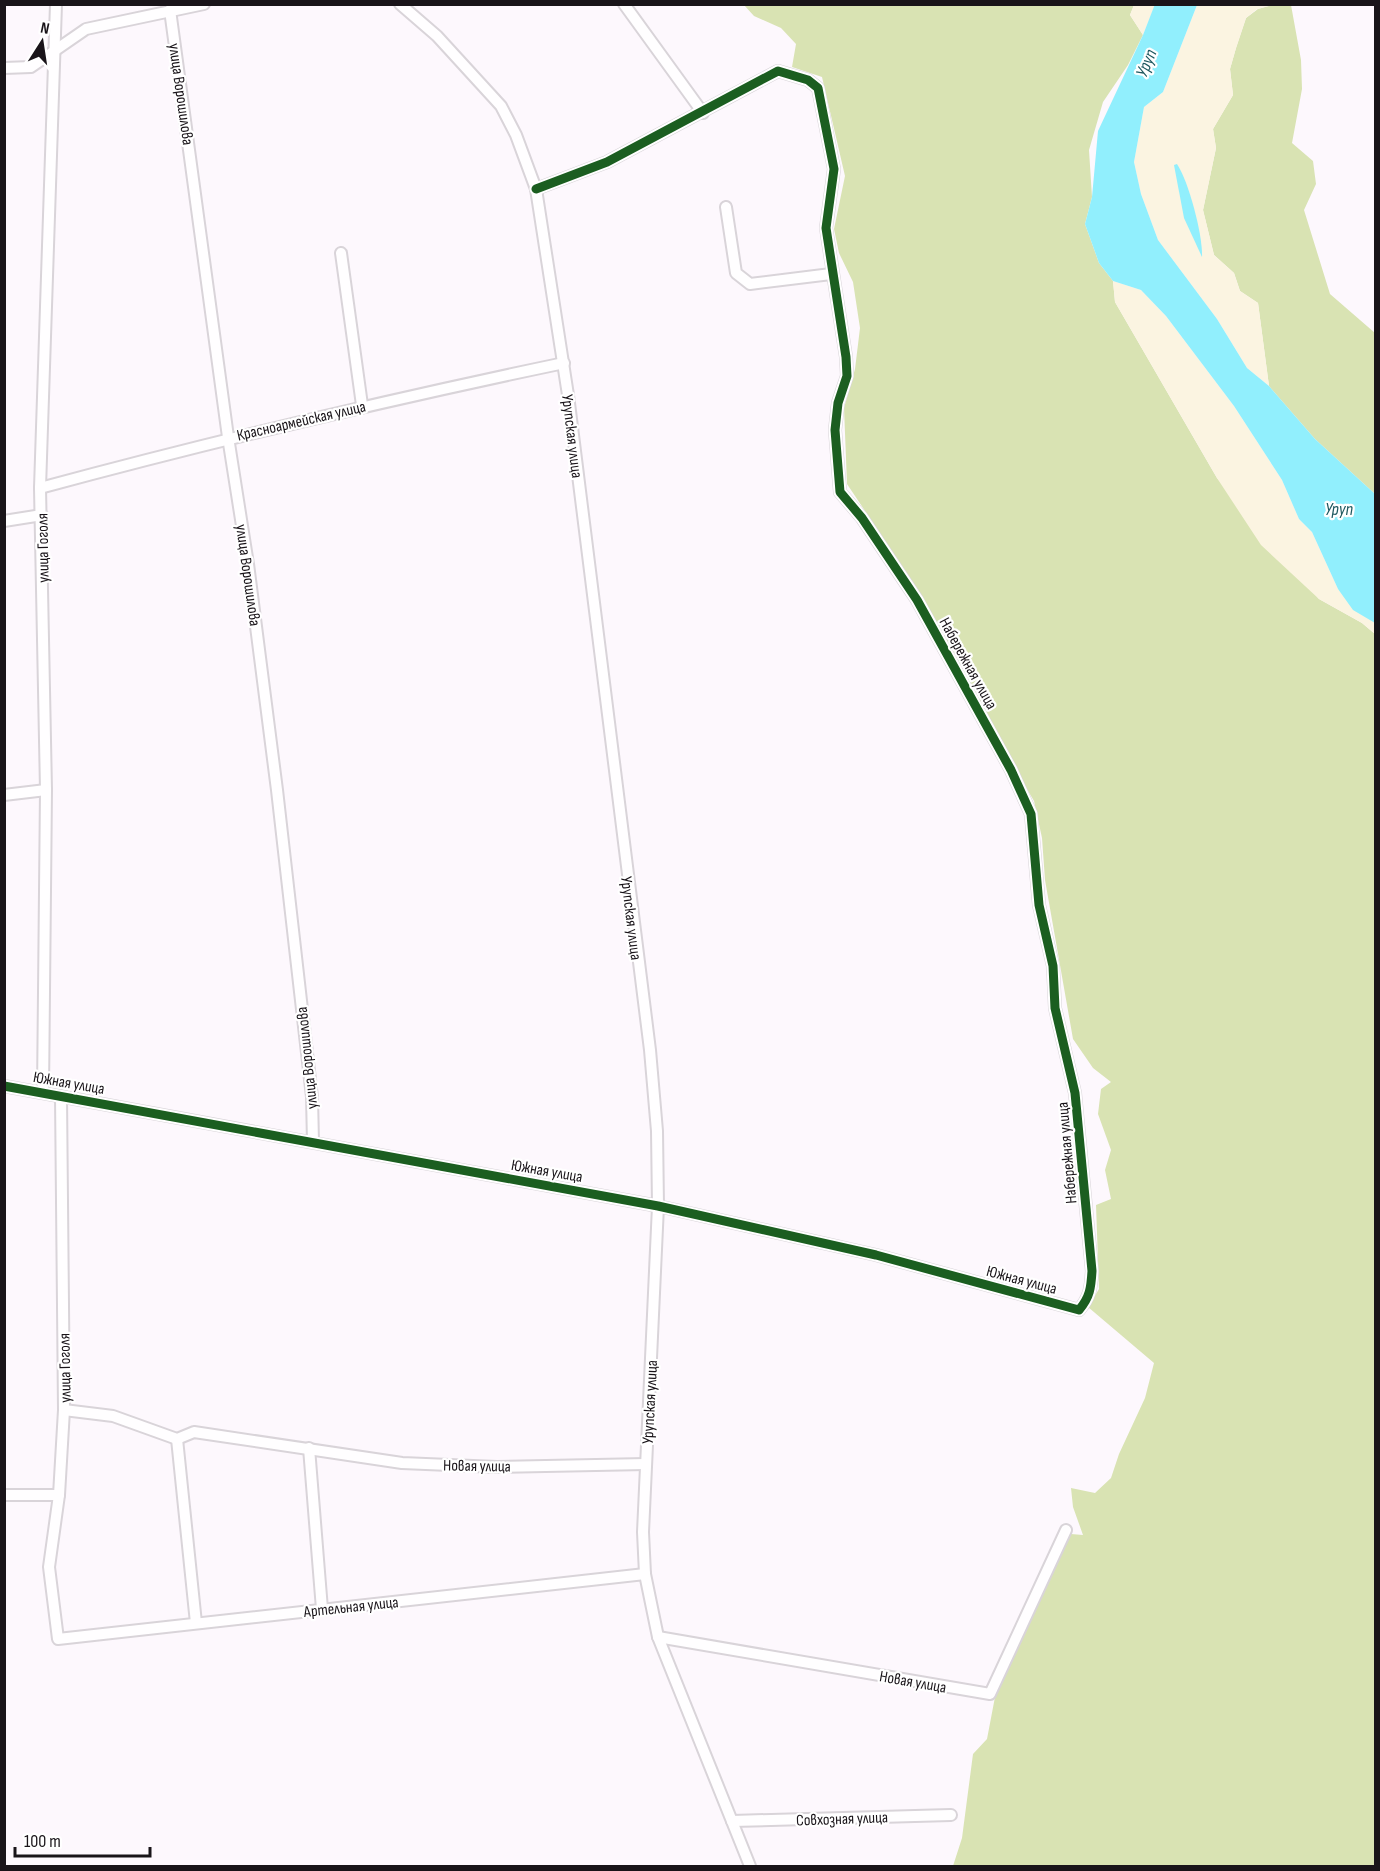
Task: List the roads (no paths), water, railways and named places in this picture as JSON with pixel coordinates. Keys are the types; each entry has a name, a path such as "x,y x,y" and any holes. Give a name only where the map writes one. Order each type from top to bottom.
{"street":[{"name":"улица Гоголя","path":"43,1092 46,790 40,488 56,4"},
{"path":"4,68 31,67 86,29 204,4"},
{"name":"Урупская улица","path":"400,4 436,36 501,106 516,135 536,189 564,363 650,1050 657,1131 658,1206 643,1532 645,1575 658,1637 750,1866"},
{"path":"536,189 607,162 703,113 624,4"},
{"name":"улица Ворошилова","path":"170,10 228,437 248,564 277,790 312,1097 313,1142"},
{"name":"Набережная улица","path":"703,113 778,71 808,80 818,88 834,169 826,228 831,274 846,357 847,376 838,403 835,430 840,492 862,518 917,600 1011,770 1031,814 1039,906 1053,966 1055,1008 1075,1092 1092,1271 1091,1290 1079,1310"},
{"path":"726,207 736,273 750,284 831,274"},
{"path":"341,253 362,405"},
{"name":"Красноармейская улица","path":"40,488 228,437 362,405 564,363"},
{"path":"4,521 42,515"},
{"path":"4,795 46,790"},
{"name":"Южная улица","path":"4,1086 658,1206 876,1255 1079,1310"},
{"name":"улица Гоголя","path":"58,1639 50,1567 59,1495 64,1410 61,1096"},
{"name":"Новая улица","path":"64,1410 113,1416 177,1438 194,1432 402,1463 497,1467 646,1464"},
{"path":"177,1438 196,1623"},
{"path":"309,1448 322,1609"},
{"path":"4,1494 59,1495"},
{"name":"Новая улица","path":"658,1637 990,1694 1066,1530"},
{"name":"Артельная улица","path":"58,1639 645,1575"},
{"name":"Совхозная улица","path":"732,1821 951,1815"}],"water":[{"name":"Уруп","path":"1155,4 1197,5 1163,92 1144,107 1134,162 1141,194 1158,240 1217,319 1247,368 1269,386 1315,439 1375,494 1375,623 1353,610 1338,589 1312,532 1299,519 1282,480 1234,406 1166,316 1141,290 1113,281 1099,263 1085,224 1092,197 1098,131"},
{"path":"1177,164 1182,172 1194,209 1202,257 1184,218 1174,165"}]}
